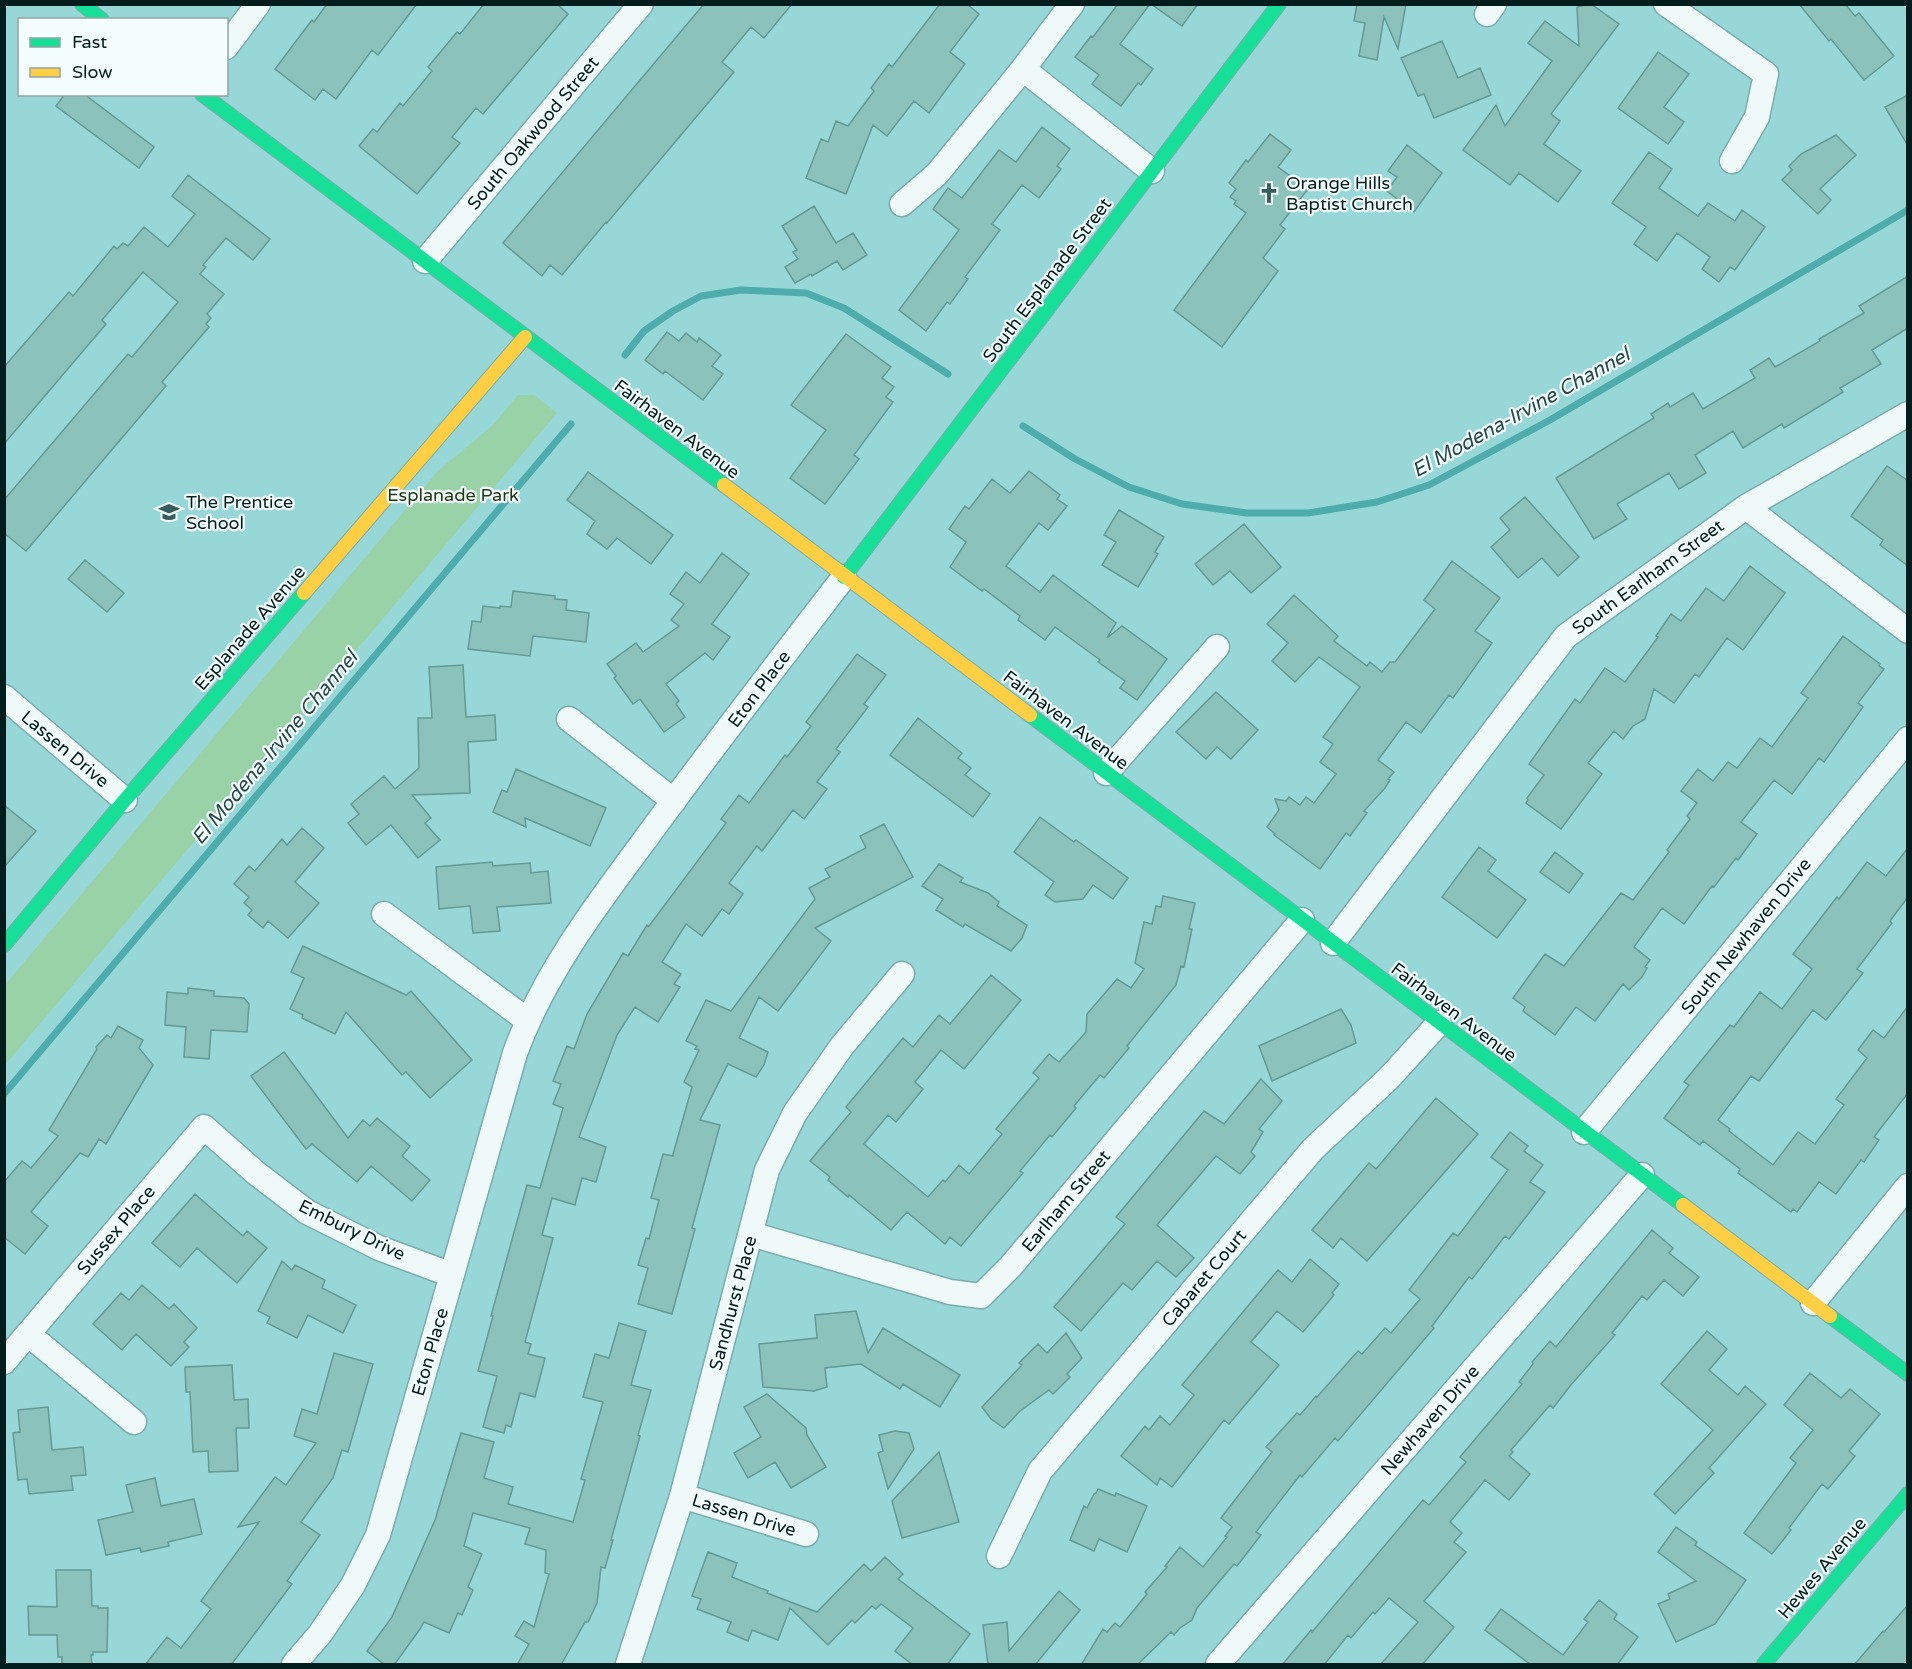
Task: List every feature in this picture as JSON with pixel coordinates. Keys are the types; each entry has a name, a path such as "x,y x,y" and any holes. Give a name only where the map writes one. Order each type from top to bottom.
{"main road":[{"path":"82,4 100,18"},
{"name":"South Esplanade Street","path":"844,577 1279,4"},
{"name":"Fairhaven Avenue","path":"205,96 1908,1374"},
{"name":"Esplanade Avenue","path":"4,945 125,800 525,337"},
{"name":"Hewes Avenue","path":"1764,1665 1908,1494"}],"street":[{"path":"228,44 258,4"},
{"name":"South Oakwood Street","path":"425,261 641,4"},
{"path":"902,204 937,174 1023,69 1072,4"},
{"path":"1666,4 1766,74 1757,117 1732,161"},
{"path":"1023,69 1152,171"},
{"name":"South Earlham Street","path":"1333,943 1566,636 1746,507 1908,414"},
{"path":"1746,507 1908,631"},
{"name":"Eton Place","path":"294,1665 320,1634 353,1585 378,1535 514,1053 527,1020 549,980 606,892 844,577"},
{"path":"1106,773 1217,647"},
{"name":"Lassen Drive","path":"4,697 125,800"},
{"path":"568,719 674,801"},
{"name":"South Newhaven Drive","path":"1584,1132 1908,739"},
{"path":"384,914 527,1020"},
{"name":"Earlham Street","path":"751,1234 950,1292 981,1296 1011,1266 1302,920"},
{"name":"Sandhurst Place","path":"628,1665 682,1496 767,1170 795,1113 842,1046 902,974"},
{"name":"Cabaret Court","path":"999,1556 1040,1471 1313,1149 1389,1078 1440,1023"},
{"name":"Embury Drive","path":"204,1127 256,1173 307,1212 379,1248 452,1275"},
{"name":"Sussex Place","path":"4,1362 204,1127"},
{"name":"Newhaven Drive","path":"1218,1665 1642,1175"},
{"path":"1813,1303 1908,1186"},
{"path":"28,1334 134,1422"},
{"name":"Lassen Drive","path":"682,1496 806,1534"}],"green space":[{"name":"Esplanade Park","path":"518,395 534,395 557,413 5,1065 5,985 438,471 493,425"}],"building":[{"path":"327,4 417,4 378,55 372,50 336,99 323,89 315,100 275,69"},
{"path":"484,4 557,4 568,14 483,114 476,108 452,137 460,143 417,194 359,146 373,129 377,132 400,103 403,106 432,71 428,67 457,32 460,34"},
{"path":"704,4 792,4 764,38 751,27 722,62 734,72 562,275 550,265 542,276 503,243"},
{"path":"940,4 967,4 979,14 950,52 965,64 929,113 914,101 887,136 873,125 846,194 806,178 821,139 828,142 836,121 848,126 874,91 871,88 889,64 892,67"},
{"path":"1118,4 1150,4 1120,44 1153,69 1141,85 1138,83 1121,106 1092,84 1099,75 1075,57"},
{"path":"1151,4 1198,4 1182,26"},
{"path":"1357,4 1406,4 1398,49 1384,17 1377,60 1359,56 1365,23 1354,21"},
{"path":"1591,4 1619,24 1551,114 1560,121 1544,144 1581,171 1558,202 1519,173 1510,185 1463,150 1496,105 1505,126 1552,61 1528,43 1545,21 1579,46 1577,7"},
{"path":"1799,4 1845,4 1855,16 1859,13 1894,56 1864,80"},
{"path":"1442,41 1458,78 1480,68 1491,95 1434,118 1424,94 1418,96 1401,58"},
{"path":"1658,52 1689,74 1664,107 1684,122 1668,144 1618,108"},
{"path":"1908,95 1908,146 1885,107"},
{"path":"64,96 87,96 154,147 139,168 56,106"},
{"path":"1042,127 1070,149 1057,166 1061,169 1039,198 1022,185 992,224 1000,230 965,277 968,279 950,304 947,302 926,331 899,310 959,230 933,209 948,188 962,198 999,150 1016,162"},
{"path":"1270,134 1291,150 1278,167 1308,189 1280,225 1285,229 1263,258 1278,271 1222,347 1174,310 1246,213 1234,204 1236,201 1230,197 1236,189 1229,183"},
{"path":"1836,135 1856,155 1820,189 1831,200 1818,214 1782,180 1792,170 1789,166 1801,154"},
{"path":"1407,145 1442,173 1414,212 1387,191 1397,177 1388,171"},
{"path":"1649,152 1672,169 1659,188 1698,216 1708,203 1735,221 1742,210 1765,227 1735,270 1730,267 1719,282 1702,269 1710,257 1677,233 1657,261 1634,244 1646,227 1612,203"},
{"path":"188,175 270,239 253,260 226,238 203,265 206,267 200,274 224,294 207,314 211,318 206,324 209,327 162,382 166,386 26,551 4,533 4,500 128,354 132,357 178,302 143,272 102,320 106,324 4,444 4,367 69,292 73,296 114,246 117,249 123,243 128,246 144,227 168,247 195,214 172,196"},
{"path":"814,206 836,243 853,233 867,255 843,270 837,261 795,283 785,267 798,259 793,252 797,250 782,226"},
{"path":"1908,276 1908,328 1872,350 1881,364 1840,388 1843,392 1784,428 1782,424 1743,448 1733,431 1695,455 1706,473 1679,489 1669,473 1617,504 1627,519 1594,539 1556,478 1654,418 1651,414 1668,403 1670,407 1693,393 1703,409 1755,378 1750,370 1769,358 1775,367 1820,341 1819,339 1864,313 1859,306"},
{"path":"667,332 679,341 686,333 697,342 699,338 721,355 712,366 723,374 703,400 665,371 663,374 645,360"},
{"path":"846,334 891,367 882,378 894,387 886,397 893,402 854,455 859,459 825,504 790,478 826,430 791,405"},
{"path":"1887,466 1908,481 1908,566 1880,545 1883,540 1851,516"},
{"path":"1029,471 1060,495 1057,499 1067,506 1048,530 1039,523 1006,566 1040,592 1053,575 1116,623 1107,638 1122,626 1167,659 1137,700 1120,688 1125,681 1055,627 1045,640 1018,620 1020,616 950,567 966,542 949,529 965,506 969,509 992,479 1010,493"},
{"path":"588,472 673,535 651,564 617,538 607,549 587,534 595,521 567,500"},
{"path":"1525,497 1579,557 1558,576 1542,558 1518,578 1491,547 1510,530 1500,518"},
{"path":"1119,510 1164,537 1155,552 1158,554 1138,587 1102,565 1116,542 1104,535"},
{"path":"1244,524 1281,567 1251,593 1230,571 1213,585 1195,564"},
{"path":"722,553 749,574 712,624 730,637 713,660 705,653 666,684 679,701 676,704 685,717 664,732 640,699 633,704 607,664 636,643 643,652 679,626 671,620 684,604 670,594 686,572 700,583"},
{"path":"85,560 124,593 107,612 68,579"},
{"path":"1452,561 1500,598 1475,631 1492,643 1453,698 1449,695 1421,733 1406,722 1378,760 1394,772 1388,779 1390,780 1364,811 1367,813 1350,836 1346,833 1320,869 1274,835 1267,827 1279,810 1275,799 1286,801 1289,797 1300,805 1306,797 1314,803 1336,774 1320,762 1333,744 1323,737 1360,687 1319,657 1295,682 1272,661 1288,643 1267,624 1294,595 1338,636 1334,641 1367,666 1370,662 1382,672 1390,662 1395,662 1435,609 1424,600"},
{"path":"1750,566 1785,593 1743,650 1727,638 1699,677 1695,674 1674,703 1654,689 1645,719 1633,726 1623,739 1614,731 1588,763 1602,774 1561,829 1526,803 1527,798 1544,775 1529,764 1575,699 1580,703 1605,668 1625,682 1658,637 1656,636 1671,614 1681,621 1706,588 1724,601"},
{"path":"513,591 555,596 555,599 567,600 566,610 589,613 586,642 533,636 530,656 468,649 472,621 481,622 483,606 511,607"},
{"path":"1843,636 1884,669 1858,703 1863,707 1824,762 1819,758 1792,794 1774,780 1741,822 1757,834 1738,860 1736,858 1714,887 1712,886 1684,924 1662,908 1634,947 1650,960 1642,977 1629,990 1623,984 1595,1021 1576,1007 1555,1035 1523,1011 1525,1007 1513,998 1545,954 1564,966 1621,893 1633,900 1669,852 1667,850 1690,819 1687,816 1697,803 1681,791 1698,769 1713,781 1728,762 1737,768 1760,738 1772,747 1808,698 1801,693"},
{"path":"857,654 886,675 864,704 868,707 836,749 840,752 817,782 827,789 804,819 793,810 762,851 757,846 729,883 743,894 729,914 722,909 702,936 686,924 662,962 681,974 674,984 680,987 658,1022 635,1007 617,1035 579,1137 606,1147 596,1182 582,1178 575,1205 552,1198 542,1235 553,1238 525,1342 531,1344 528,1354 545,1358 535,1397 520,1393 511,1427 506,1425 504,1433 483,1427 497,1376 478,1371 527,1185 540,1188 563,1108 553,1104 561,1084 553,1081 567,1046 574,1049 587,1014 623,953 628,956 647,925 649,926 726,823 721,819 739,795 749,803 785,755 787,757 811,726 806,722"},
{"path":"463,665 466,717 495,715 496,740 468,742 470,793 412,795 431,818 425,823 440,840 418,858 391,825 366,845 348,823 359,814 351,804 384,776 395,789 419,768 418,718 432,718 429,667"},
{"path":"1216,692 1258,730 1231,759 1217,747 1206,759 1176,732"},
{"path":"918,718 962,753 958,758 971,768 965,775 990,794 973,817 890,755"},
{"path":"516,769 606,808 590,846 525,818 526,827 493,812 502,790 507,792"},
{"path":"4,805 36,831 4,867"},
{"path":"1040,817 1128,878 1113,899 1093,885 1083,899 1055,902 1045,895 1054,882 1014,852"},
{"path":"884,824 913,877 815,928 831,941 778,1011 759,997 739,1038 768,1052 764,1065 756,1077 728,1064 700,1120 720,1125 672,1314 638,1304 648,1268 638,1265 646,1238 649,1239 659,1200 651,1198 663,1154 673,1156 692,1087 684,1082 699,1050 695,1049 697,1046 686,1041 706,1000 731,1011 815,899 809,888 830,877 825,869 866,848 860,836"},
{"path":"302,828 324,848 295,882 319,903 288,938 268,921 263,928 248,915 252,910 244,903 249,897 234,884 249,866 255,871 282,839 287,845"},
{"path":"1479,847 1496,860 1488,871 1526,900 1497,938 1442,897"},
{"path":"1908,848 1908,897 1890,921 1892,923 1857,969 1863,973 1826,1020 1813,1010 1759,1081 1751,1076 1718,1120 1773,1165 1798,1132 1815,1144 1844,1105 1836,1099 1867,1058 1858,1050 1873,1030 1884,1038 1908,1006 1908,1093 1874,1137 1879,1140 1864,1162 1861,1160 1836,1194 1819,1182 1797,1212 1793,1209 1791,1212 1738,1173 1740,1169 1703,1141 1700,1145 1664,1118 1689,1085 1684,1082 1730,1025 1734,1027 1760,992 1782,1009 1812,969 1793,954 1867,862 1886,876"},
{"path":"1555,852 1583,874 1569,893 1540,872"},
{"path":"492,862 493,866 530,863 531,873 548,871 551,903 497,907 500,931 473,933 470,906 439,909 436,867"},
{"path":"939,864 963,878 960,882 988,893 999,902 997,906 1027,925 1022,938 1011,951 965,924 963,927 936,910 943,899 922,886"},
{"path":"1163,896 1195,903 1184,967 1181,966 1176,985 1127,1046 1129,1048 1104,1078 1100,1075 1074,1106 1076,1108 1020,1171 1023,1173 961,1246 950,1237 945,1244 907,1212 891,1230 828,1180 830,1177 810,1161 851,1112 846,1107 903,1038 913,1047 939,1015 950,1024 991,975 1021,1000 964,1069 941,1050 915,1082 923,1089 896,1122 888,1115 864,1144 928,1197 959,1165 969,1174 1002,1134 996,1129 1039,1078 1033,1073 1049,1054 1059,1062 1086,1032 1087,1014 1117,979 1131,988 1144,969 1135,963 1144,922 1152,924 1156,906 1161,907"},
{"path":"303,946 406,995 411,991 472,1060 430,1098 406,1072 402,1075 346,1012 335,1034 302,1018 303,1015 290,1009 304,978 291,972"},
{"path":"188,988 214,991 214,996 244,998 249,1004 247,1032 211,1030 209,1059 184,1057 186,1027 165,1025 167,992 188,994"},
{"path":"1341,1009 1351,1025 1356,1043 1272,1081 1259,1046"},
{"path":"118,1026 143,1040 139,1048 153,1065 106,1144 99,1139 88,1157 80,1153 31,1212 48,1226 25,1254 4,1237 4,1182 22,1161 31,1168 58,1136 49,1130 97,1049 96,1047 107,1035 111,1038"},
{"path":"284,1052 348,1138 363,1120 370,1126 377,1118 410,1146 402,1156 430,1180 412,1201 371,1166 357,1182 312,1144 306,1149 251,1076"},
{"path":"1261,1079 1282,1101 1259,1129 1263,1132 1251,1152 1255,1156 1240,1174 1216,1156 1157,1225 1194,1258 1176,1277 1157,1261 1132,1290 1123,1283 1081,1331 1054,1307 1125,1224 1116,1217 1204,1111 1224,1124"},
{"path":"1436,1098 1478,1134 1367,1261 1341,1238 1333,1248 1312,1230 1369,1163 1376,1169"},
{"path":"1510,1132 1528,1146 1524,1151 1543,1165 1530,1182 1545,1192 1509,1239 1505,1236 1472,1279 1469,1277 1432,1326 1434,1328 1338,1441 1335,1438 1302,1477 1300,1475 1256,1532 1261,1535 1237,1566 1234,1564 1197,1608 1192,1620 1174,1635 1171,1632 1137,1665 1081,1665 1103,1629 1107,1632 1115,1623 1120,1627 1180,1547 1203,1567 1227,1537 1225,1536 1232,1527 1221,1518 1272,1452 1266,1447 1297,1413 1300,1415 1358,1351 1362,1354 1385,1328 1391,1333 1420,1299 1409,1290 1453,1233 1458,1236 1508,1170 1491,1157"},
{"path":"195,1194 243,1236 247,1231 267,1248 237,1283 197,1248 180,1267 152,1243"},
{"path":"1652,1230 1673,1248 1669,1253 1699,1277 1683,1296 1664,1280 1647,1300 1642,1296 1612,1333 1615,1335 1553,1408 1550,1405 1511,1450 1513,1452 1509,1456 1530,1474 1509,1500 1485,1480 1450,1522 1462,1533 1454,1542 1466,1552 1424,1601 1454,1627 1422,1665 1380,1665 1418,1622 1389,1598 1375,1614 1373,1612 1351,1638 1348,1635 1324,1665 1282,1665 1423,1500 1429,1505 1466,1462 1460,1457 1522,1384 1519,1382 1533,1364 1532,1362 1550,1341 1556,1347"},
{"path":"1310,1259 1339,1284 1332,1293 1334,1295 1303,1332 1277,1311 1251,1342 1279,1365 1229,1424 1224,1420 1172,1487 1160,1478 1157,1485 1121,1456 1145,1426 1149,1430 1160,1416 1170,1425 1194,1395 1182,1385 1278,1270 1292,1282"},
{"path":"282,1261 292,1270 295,1265 325,1280 322,1288 356,1305 343,1333 308,1315 297,1338 267,1323 270,1317 258,1311"},
{"path":"142,1285 169,1309 174,1304 197,1328 184,1342 189,1347 171,1366 136,1334 122,1350 93,1324 121,1293 129,1300"},
{"path":"856,1311 868,1353 883,1328 960,1375 940,1407 903,1384 900,1389 861,1364 825,1368 827,1387 814,1391 763,1387 759,1344 817,1338 815,1315"},
{"path":"619,1323 646,1331 631,1385 651,1390 611,1540 613,1540 605,1568 601,1567 597,1603 561,1665 517,1665 529,1644 515,1636 524,1621 534,1627 549,1574 545,1573 546,1550 525,1544 530,1528 473,1513 464,1546 482,1554 468,1587 473,1590 462,1615 458,1613 449,1633 424,1622 394,1665 385,1665 367,1651 392,1617 435,1520 461,1433 494,1442 484,1478 513,1487 508,1504 573,1522 585,1480 581,1479 603,1402 583,1397 595,1354 609,1358"},
{"path":"1707,1331 1727,1349 1709,1370 1738,1395 1745,1386 1766,1404 1709,1468 1714,1473 1675,1514 1654,1494 1713,1430 1661,1384"},
{"path":"1066,1333 1082,1358 1067,1374 1070,1377 1053,1394 1049,1390 1020,1411 1004,1428 991,1419 982,1407 1022,1365 1019,1363 1038,1344 1047,1353"},
{"path":"334,1353 373,1364 348,1452 342,1450 333,1478 301,1522 320,1535 287,1581 292,1584 231,1665 145,1665 167,1637 181,1648 211,1609 201,1601 259,1522 238,1527 275,1477 286,1485 316,1443 294,1436 302,1409 317,1414"},
{"path":"232,1365 234,1400 248,1399 249,1428 236,1428 238,1471 209,1472 208,1451 193,1452 190,1392 186,1392 185,1367"},
{"path":"1810,1373 1841,1398 1850,1389 1880,1414 1849,1451 1855,1456 1828,1489 1822,1484 1772,1554 1744,1533 1796,1463 1790,1458 1813,1430 1784,1405"},
{"path":"767,1394 806,1428 807,1435 826,1467 791,1488 775,1462 748,1478 734,1453 761,1437 744,1407"},
{"path":"48,1407 52,1450 83,1447 86,1475 71,1476 73,1490 29,1494 27,1479 18,1480 13,1433 20,1432 18,1410"},
{"path":"895,1431 909,1433 914,1449 888,1489 878,1453 883,1451 879,1435"},
{"path":"939,1452 959,1522 902,1538 892,1501"},
{"path":"155,1478 161,1506 194,1499 202,1534 168,1542 169,1546 141,1552 140,1548 106,1555 98,1520 133,1512 126,1485"},
{"path":"1098,1489 1115,1496 1116,1493 1147,1506 1127,1552 1099,1539 1094,1551 1070,1540 1084,1506 1087,1508"},
{"path":"1676,1527 1697,1542 1695,1545 1746,1580 1715,1624 1676,1642 1658,1604 1670,1599 1668,1594 1696,1581 1658,1552"},
{"path":"708,1552 737,1563 732,1577 817,1612 864,1564 871,1571 885,1557 903,1574 898,1579 970,1634 947,1665 913,1665 895,1651 913,1628 881,1604 876,1609 872,1606 855,1623 852,1620 828,1645 790,1608 778,1640 752,1630 748,1641 727,1632 731,1622 697,1609 701,1599 692,1596"},
{"path":"56,1570 91,1570 92,1606 108,1608 107,1652 93,1652 92,1665 62,1665 62,1657 58,1657 57,1635 29,1635 28,1606 57,1607"},
{"path":"1059,1591 1080,1610 1035,1665 988,1665 983,1625 1007,1622 1009,1651"},
{"path":"1599,1600 1617,1614 1614,1619 1638,1637 1617,1665 1531,1665 1485,1630 1501,1609 1563,1655 1588,1622 1584,1619"},
{"path":"1908,1605 1908,1665 1854,1665 1883,1631"}],"waterway":[{"name":"El Modena-Irvine Channel","path":"1023,426 1075,459 1129,487 1182,504 1247,513 1308,513 1377,502 1429,485 1550,420 1908,210"},
{"name":"El Modena-Irvine Channel","path":"625,355 644,331 673,311 701,296 741,290 806,293 844,308 948,374"},
{"name":"El Modena-Irvine Channel","path":"4,1094 571,424"}],"traffic: fast":[{"path":"82,4 100,18"},
{"path":"844,577 1279,4"},
{"path":"205,96 724,485"},
{"path":"4,945 125,800 304,593"},
{"path":"1030,715 1683,1205"},
{"path":"1830,1316 1908,1374"},
{"path":"1764,1664 1908,1494"}],"traffic: slow":[{"path":"304,593 525,337"},
{"path":"724,485 1030,715"},
{"path":"1683,1205 1830,1316"}],"place":[{"name":"Orange Hills Baptist Church","path":"1269,193"},
{"name":"The Prentice School","path":"169,512"}]}
